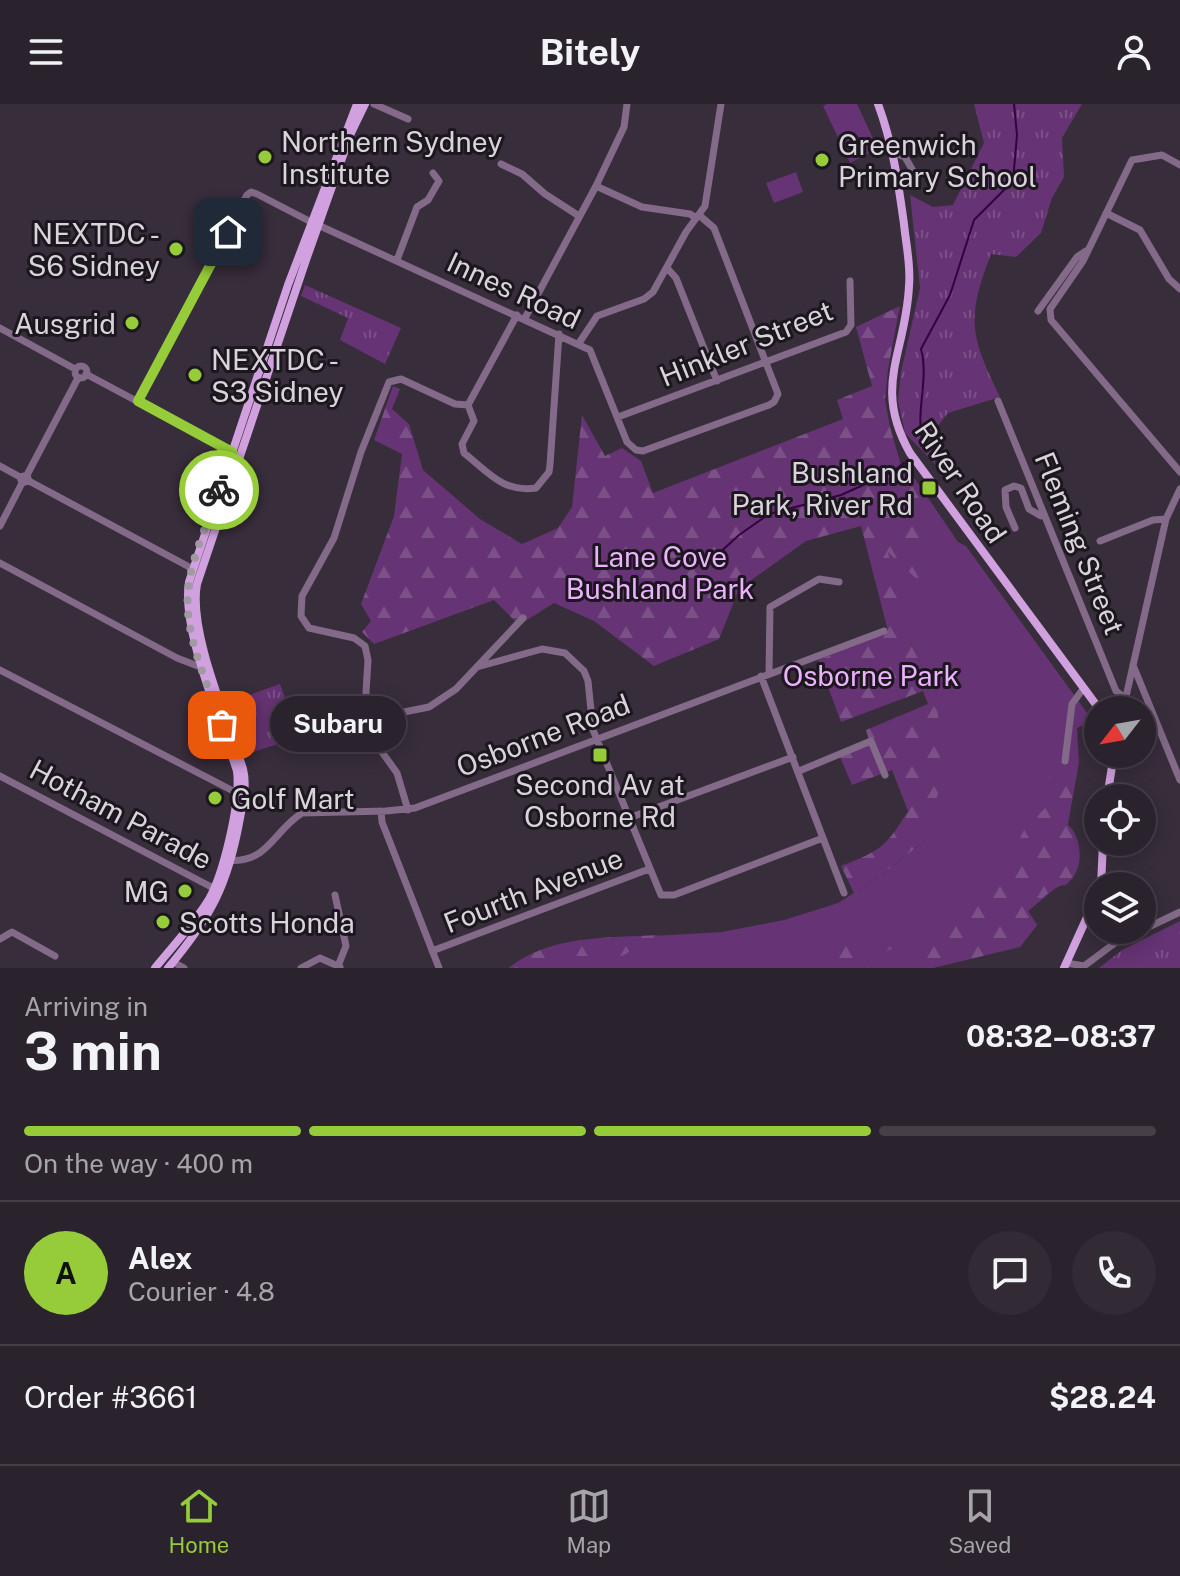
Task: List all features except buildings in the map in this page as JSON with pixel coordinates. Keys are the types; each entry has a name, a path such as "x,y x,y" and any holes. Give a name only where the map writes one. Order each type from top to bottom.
{"main road":[{"path":"227,860 237,793 237,771 203,668 189,614 188,592 193,569 357,104"},
{"path":"314,224 365,104"},
{"name":"River Road","path":"878,104 894,153 910,270 909,296 891,380 896,425 910,453 1089,696"},
{"path":"171,965 209,914 227,860 245,778 200,636 195,595 236,454"},
{"path":"155,968 217,890"},
{"path":"1068,966 1084,925"}],"street":[{"path":"374,104 408,119"},
{"path":"525,318 596,186 624,127 627,104"},
{"path":"579,343 597,316 649,296 668,269 686,232 706,203 721,104"},
{"path":"894,153 905,157 916,176"},
{"path":"1180,165 1162,155 1132,160 1088,250 1050,309 1051,320 1180,472"},
{"path":"501,164 522,174 545,194 579,216"},
{"path":"397,260 417,207 428,200 439,181 433,173"},
{"path":"596,186 642,207 698,216 714,228 767,362"},
{"name":"Innes Road","path":"138,401 251,192 314,224 579,343 594,355 627,442 636,450 650,450 774,402 778,390 767,362"},
{"path":"1106,213 1140,230 1169,279 1180,289"},
{"path":"1038,311 1077,257 1088,250"},
{"path":"668,269 676,278 717,381"},
{"name":"Hinkler Street","path":"618,417 848,330 851,321 850,281"},
{"path":"517,315 468,405 474,421 462,444 464,453 498,481 513,489 536,488 549,472 559,334"},
{"path":"0,328 80,374 138,401 236,454"},
{"path":"0,526 80,374"},
{"path":"408,810 397,773 359,716 365,709 368,660 365,646 358,640 306,625 300,612 304,591 334,538 361,452 389,382 401,379 455,404 468,405"},
{"name":"Fleming Street","path":"998,401 1116,691 1122,696"},
{"path":"0,466 193,569"},
{"path":"1015,528 1006,507 1005,490 1014,486 1021,488 1029,509 1044,515"},
{"path":"1125,696 1166,519 1180,489"},
{"path":"1100,541 1153,520 1166,519"},
{"path":"0,563 177,658 203,668"},
{"path":"839,582 819,579 770,607 765,675 844,893"},
{"path":"365,709 384,716 429,707 456,689 523,618"},
{"name":"Osborne Road","path":"227,860 244,860 260,854 302,813 408,810 884,631"},
{"path":"477,667 542,649 569,655 587,675 596,739 661,895 668,896 823,838"},
{"path":"1133,665 1180,780"},
{"path":"0,670 237,793"},
{"path":"1065,761 1072,704 1083,689"},
{"path":"799,771 871,741 885,775"},
{"path":"629,818 793,757"},
{"name":"Hotham Parade","path":"0,776 217,890"},
{"path":"381,811 382,822 439,968"},
{"name":"Fourth Avenue","path":"432,951 649,869"},
{"path":"301,968 320,958 340,967 346,946 335,895"},
{"path":"1068,966 1088,964 1119,941 1180,912"},
{"path":"0,939 12,932 55,956"},
{"path":"171,965 184,968"}],"green space":[{"path":"857,104 878,149 850,163 823,106"},
{"path":"974,104 1082,104 1062,138 1064,177 1052,198 1041,233 1016,257 991,254 983,276 975,311 977,342 1000,397 948,413 936,428 935,464 905,433 898,401 901,372 920,288 910,195 933,207 953,205 984,143"},
{"path":"796,172 803,192 774,203 766,183"},
{"path":"305,285 401,328 385,364 340,340 348,318 301,296"},
{"name":"Lane Cove Bushland Park","path":"900,306 885,400 901,465 915,479 933,507 930,512 914,513 929,542 925,587 888,552 911,645 937,695 941,783 924,841 854,893 841,866 881,846 908,811 892,770 852,785 840,757 869,740 866,730 928,704 923,691 841,722 818,660 888,631 861,526 806,541 739,589 719,639 654,666 594,621 554,603 519,625 494,600 374,644 362,632 371,621 361,604 394,516 402,454 374,440 393,386 400,389 392,409 409,424 423,470 480,519 522,544 558,528 572,507 582,415 605,456 622,448 641,461 653,493 843,419 837,400 872,386 856,327"},
{"path":"918,483 958,542 966,546 1084,709 1084,725 1077,728 1079,762 1057,887 1028,911 1037,925 1020,947 1009,933 933,968 509,968 543,950 582,940 722,932 784,920 838,903 879,877 924,841 937,695 911,645 894,585 884,529"},
{"path":"280,684 299,737 247,754 230,702"},
{"path":"1058,762 1079,762 1067,824 1076,836 1080,852 1078,868 1067,884 1050,891 1028,911 1037,925 1020,947 933,968 914,968 912,954 890,949 870,967 841,968 835,953 847,943 860,952 877,944 937,939 1004,871 1024,830 1053,796 1049,772"},
{"path":"1180,921 1180,968 1099,968 1134,944 1156,944 1156,933"},
{"path":"658,935 622,956 573,956 554,968 509,968 542,949 561,944"}],"waterway":[{"path":"922,439 920,416 924,371 921,349 950,295 974,220 1013,181 1017,135 1014,104"},
{"path":"714,558 769,514 841,495 892,472 904,463"}],"way so far":[{"path":"219,490 193,569 188,599 193,636 222,725"}],"place":[{"name":"Northern Sydney Institute","path":"265,157"},
{"name":"Greenwich Primary School","path":"822,160"},
{"name":"NEXTDC - S6 Sidney","path":"176,249"},
{"name":"Ausgrid","path":"132,323"},
{"name":"NEXTDC - S3 Sidney","path":"195,375"},
{"name":"Bushland Park, River Rd","path":"929,488"},
{"name":"Subaru","path":"222,725"},
{"name":"Second Av at Osborne Rd","path":"600,755"},
{"name":"Golf Mart","path":"215,798"},
{"name":"MG","path":"185,891"},
{"name":"Scotts Honda","path":"163,922"}],"route":[{"path":"219,490 232,452 138,401 228,232"}],"park label":[{"name":"Osborne Park","path":"871,675"}]}
